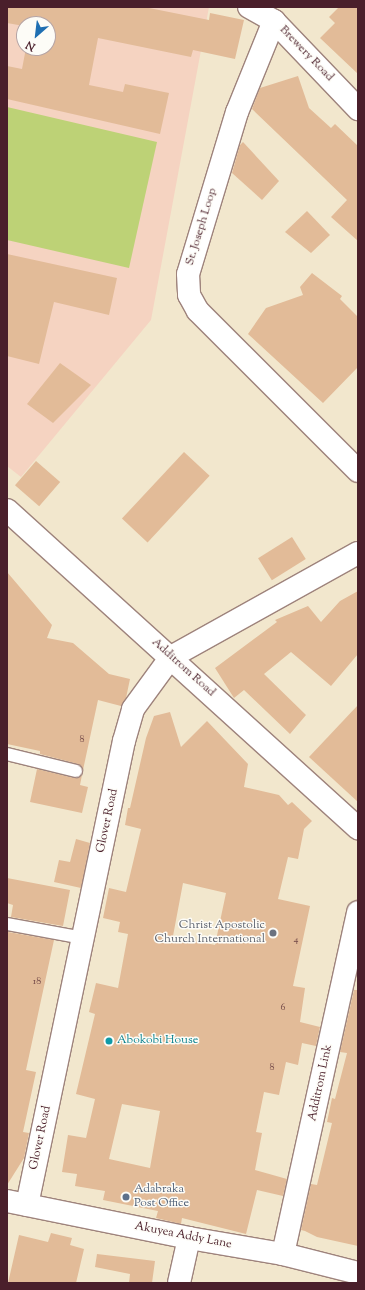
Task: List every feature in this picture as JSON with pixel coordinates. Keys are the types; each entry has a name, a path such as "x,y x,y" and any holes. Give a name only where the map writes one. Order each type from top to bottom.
{"street":[{"name":"Brewery Road","path":"248,7 274,21 358,109"},
{"name":"St. Joseph Loop","path":"274,21 236,112 188,274 189,295 198,311 358,471"},
{"name":"Additrom Road","path":"7,510 358,828"},
{"name":"Glover Road","path":"17,1203 83,938 133,709 170,657 358,553"},
{"name":"Additrom Link","path":"283,1254 358,912"},
{"name":"Akuyea Addy Lane","path":"17,1203 189,1238 283,1254 358,1273"},
{"path":"179,1283 189,1238"}],"lane":[{"path":"7,754 76,771"},
{"path":"7,924 83,938"}],"shaded area":[{"path":"7,7 209,7 151,320 21,477 7,466"}],"green space":[{"path":"7,107 157,142 129,268 7,240"}],"building":[{"path":"7,7 144,7 209,20 210,13 244,20 235,59 193,50 191,57 98,38 89,85 123,92 125,84 169,93 160,134 7,99 7,66 22,69 24,56 56,56 56,16 16,16 16,25 7,23"},
{"path":"339,7 358,7 358,74 320,38 335,23 329,17"},
{"path":"298,76 309,108 331,128 335,124 358,146 358,241 331,217 347,200 252,109 260,88"},
{"path":"243,142 279,181 262,200 232,173 240,145"},
{"path":"307,211 330,235 311,253 285,232"},
{"path":"7,254 117,278 109,315 54,302 39,364 7,356"},
{"path":"312,273 342,296 340,299 358,317 358,367 323,403 248,334 266,308 303,295 300,287"},
{"path":"60,363 91,385 53,423 27,404"},
{"path":"184,452 210,476 148,542 122,519"},
{"path":"36,461 60,482 39,506 15,485"},
{"path":"292,537 306,559 272,580 258,558"},
{"path":"7,572 52,625 47,638 73,643 109,674 130,679 126,698 121,706 98,700 83,770 78,764 40,754 40,751 7,744"},
{"path":"358,591 358,654 331,686 291,652 264,674 306,715 290,734 244,690 234,698 215,668 277,622 275,620 308,606 321,622 340,601"},
{"path":"358,705 358,802 309,757"},
{"path":"170,712 181,747 207,721 248,764 244,787 279,795 288,805 292,802 312,821 304,829 298,859 288,857 278,899 310,906 293,986 305,988 300,1022 320,1027 316,1046 302,1043 298,1065 286,1062 279,1095 264,1092 256,1132 262,1133 255,1170 287,1179 283,1196 257,1190 246,1234 182,1218 181,1224 156,1218 158,1211 103,1200 105,1191 75,1186 77,1174 62,1172 68,1135 86,1138 95,1099 76,1094 95,1014 89,1012 96,983 118,988 128,934 118,932 120,922 103,918 109,888 126,892 141,829 125,825 146,738 154,716","holes":["183,883 226,893 215,945 173,936","122,1104 160,1111 150,1168 109,1159"]},
{"path":"37,769 74,778 78,778 82,775 80,785 88,787 82,813 30,802"},
{"path":"76,839 90,843 81,888 54,882 59,860 70,862"},
{"path":"7,878 70,890 63,926 11,917 13,905 7,903"},
{"path":"8,932 54,940 26,1070 36,1072 23,1132 29,1133 24,1158 7,1185"},
{"path":"354,990 358,990 358,1246 317,1237 301,1230 311,1184 317,1185 332,1123 327,1122 332,1098 335,1099 347,1053 340,1052"},
{"path":"51,1233 72,1238 70,1245 84,1249 76,1283 8,1283 19,1235 48,1242"},
{"path":"97,1254 155,1261 152,1283 129,1283 130,1274 95,1267"}],"place":[{"name":"Christ Apostolic Church International","path":"273,933"},
{"name":"Abokobi House","path":"109,1041"},
{"name":"Adabraka Post Office","path":"126,1197"}]}
